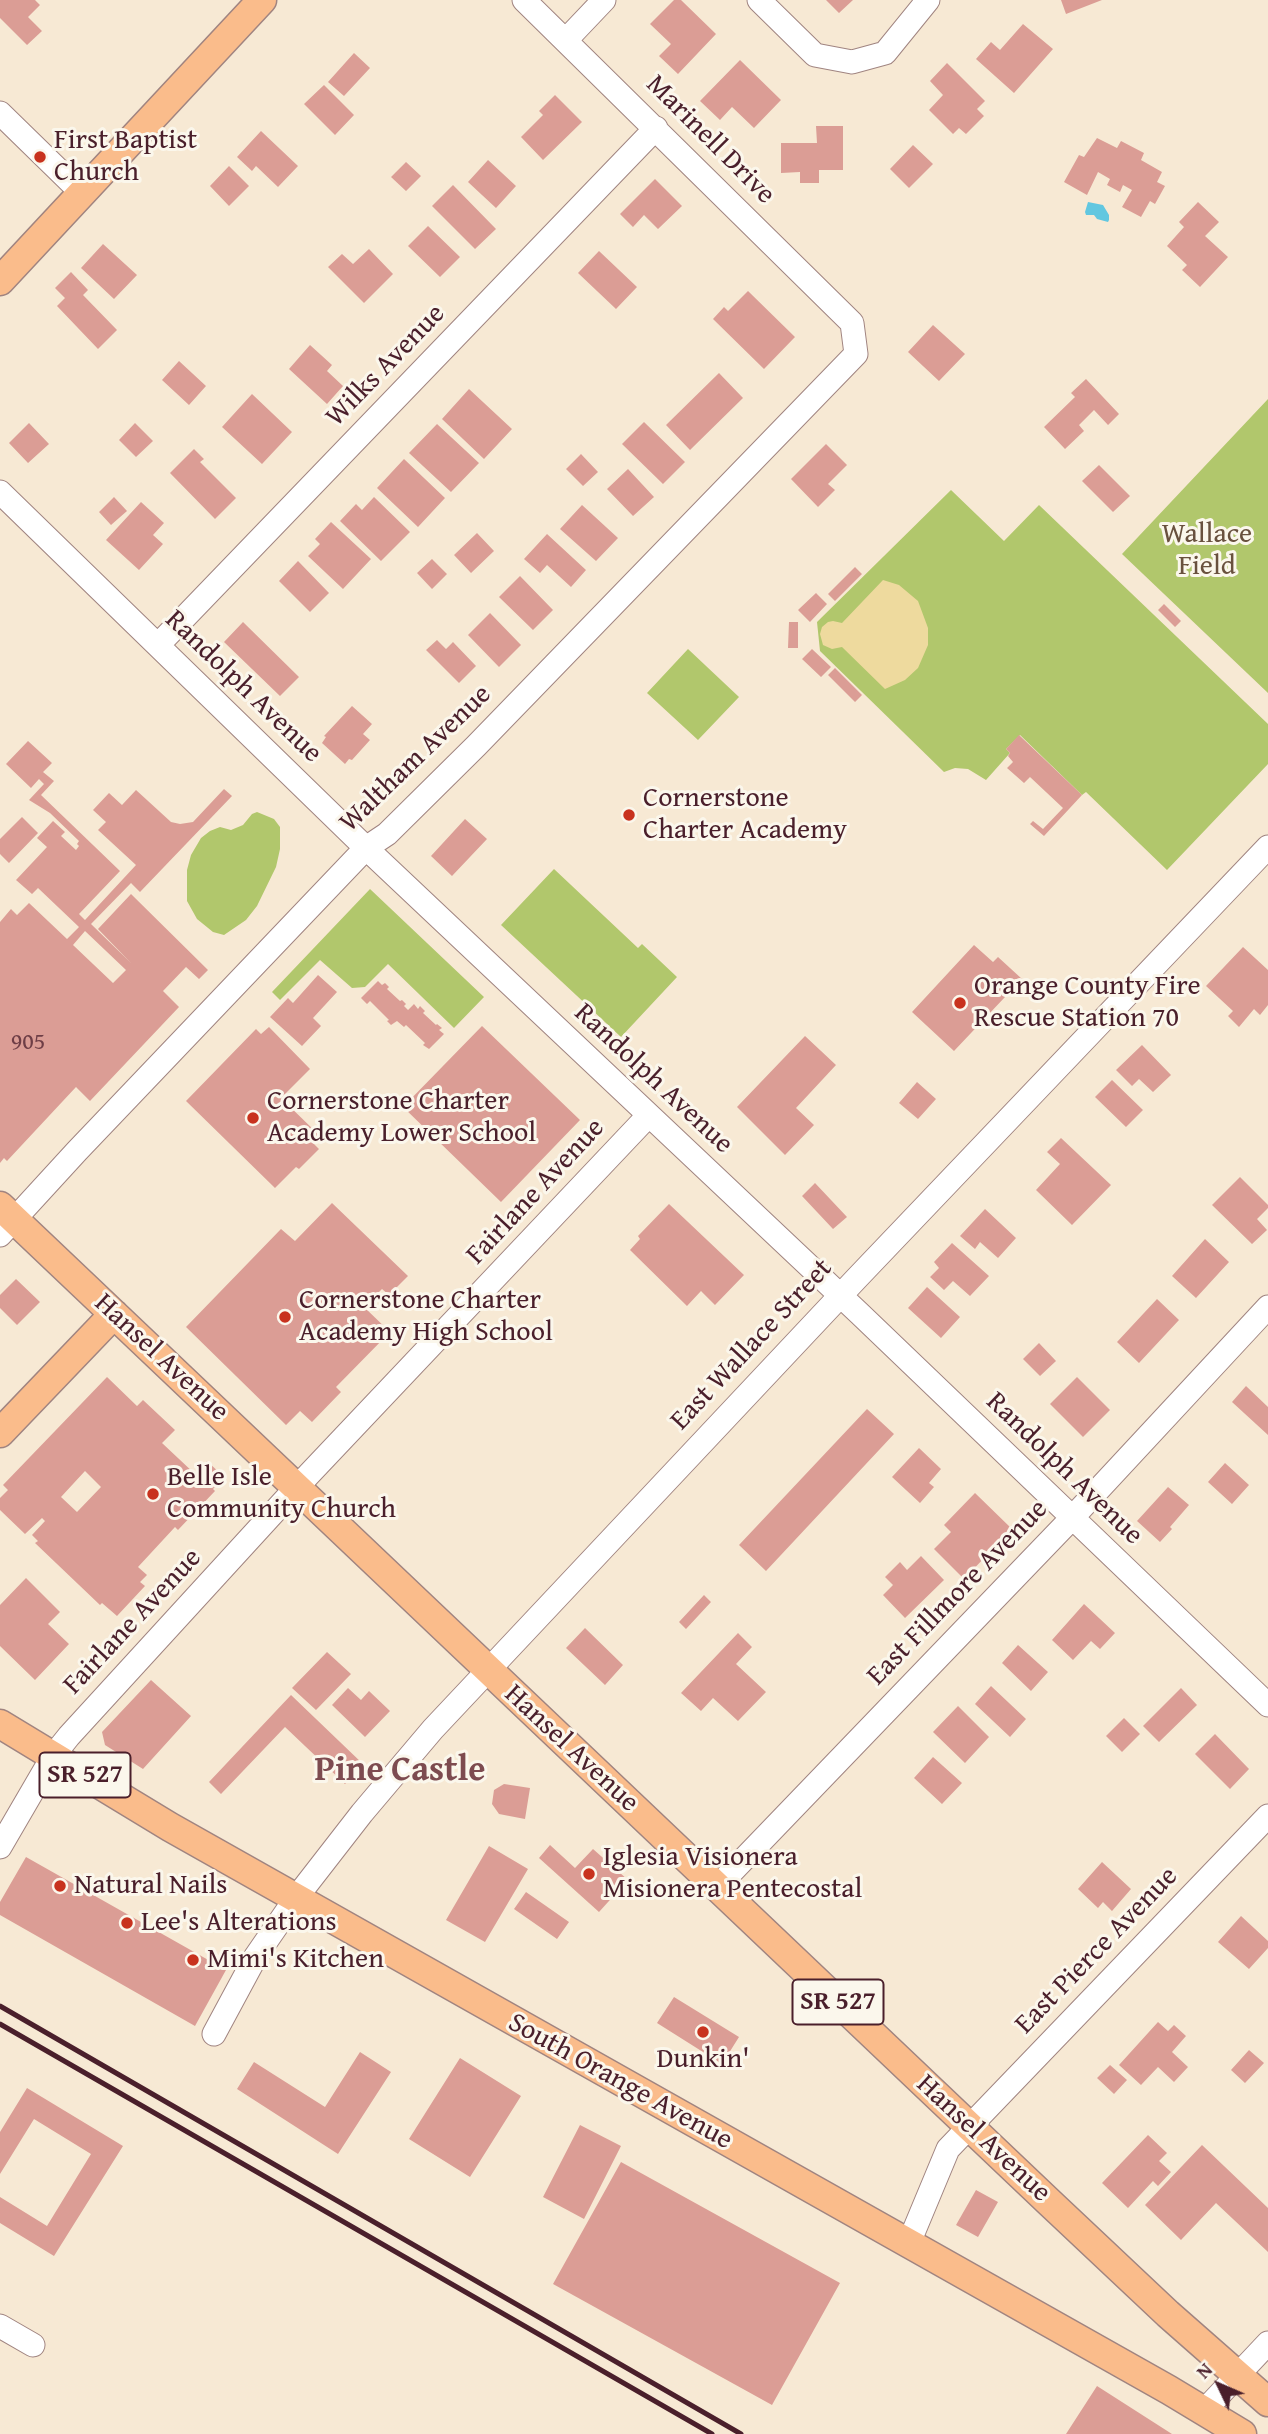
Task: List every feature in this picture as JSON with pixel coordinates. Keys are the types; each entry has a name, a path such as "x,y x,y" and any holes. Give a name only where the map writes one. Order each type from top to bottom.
{"main road":[{"path":"0,281 262,0"},
{"name":"Hansel Avenue","path":"5,1220 114,1314 1168,2314 1238,2375"},
{"path":"0,1433 114,1314"},
{"name":"South Orange Avenue","path":"0,1724 296,1898 1204,2410 1242,2434"},
{"name":"SR 527","path":"1238,2375 1268,2402"}],"street":[{"name":"Marinell Drive","path":"524,0 852,323"},
{"path":"566,40 604,0"},
{"path":"759,0 815,55 852,62 885,53 928,0"},
{"path":"0,113 83,194"},
{"name":"Wilks Avenue","path":"158,645 656,128"},
{"name":"Waltham Avenue","path":"5,1220 76,1150 366,848 387,834 476,746 856,354 852,323"},
{"name":"Randolph Avenue","path":"0,492 366,848 1268,1705"},
{"name":"East Wallace Street","path":"214,2034 257,1956 296,1898 398,1769 487,1670 1268,847"},
{"name":"Fairlane Avenue","path":"0,1847 53,1756 296,1488 648,1116"},
{"name":"East Fillmore Avenue","path":"717,1887 1072,1518 1268,1307"},
{"name":"East Pierce Avenue","path":"908,2245 948,2149 1268,1816"},
{"path":"0,2326 33,2345"},
{"path":"1204,2410 1268,2343"}],"green space":[{"name":"Wallace Field","path":"1268,399 1268,693 1122,554"},
{"path":"951,490 1004,541 1039,505 1268,724 1268,764 1167,870 1086,792 1082,795 1020,735 1006,749 1010,753 986,780 968,769 955,768 944,772 820,651 817,622"},
{"path":"688,649 739,697 698,740 647,693"},
{"path":"257,812 274,819 280,827 280,849 276,867 257,906 246,920 224,935 213,932 197,919 187,901 187,870 191,855 201,838 210,831 220,827 231,830 243,825"},
{"path":"554,869 638,948 642,944 677,977 621,1037 501,925"},
{"path":"370,889 484,997 454,1028 388,964 365,987 352,988 320,960 280,1000 272,992"}],"sand":[{"path":"883,580 899,585 918,601 928,628 928,645 918,668 905,680 885,689 842,647 832,649 823,645 820,634 822,627 828,622 842,623"}],"water":[{"path":"1088,202 1103,205 1109,215 1108,222 1097,219 1094,215 1086,215"}],"building":[{"path":"0,0 35,0 40,5 28,17 42,31 27,45 0,18"},
{"path":"674,0 681,0 716,34 678,74 659,56 671,44 650,24"},
{"path":"826,0 853,0 839,13"},
{"path":"1061,0 1102,0 1066,14"},
{"path":"1023,24 1053,49 1014,93 976,59 991,42 1000,50"},
{"path":"354,53 370,68 344,96 328,82"},
{"path":"740,60 781,100 754,128 732,107 720,120 700,101"},
{"path":"947,63 985,101 977,109 984,116 966,134 959,128 953,134 929,110 943,95 930,81"},
{"path":"324,85 354,115 335,135 304,104"},
{"path":"555,95 582,122 543,160 521,137 543,115 539,111"},
{"path":"816,126 843,126 843,170 819,170 819,183 800,183 800,172 781,173 781,143 817,143"},
{"path":"261,131 298,166 278,187 256,166 252,171 237,157"},
{"path":"1097,138 1117,148 1121,141 1144,153 1141,160 1162,172 1157,182 1165,186 1155,204 1150,201 1141,217 1122,207 1132,190 1123,185 1120,192 1107,185 1110,179 1098,172 1087,195 1064,182 1079,155 1084,157"},
{"path":"913,145 933,164 909,188 890,169"},
{"path":"488,160 516,186 496,208 468,182"},
{"path":"406,162 421,176 406,191 391,177"},
{"path":"229,166 249,186 229,206 210,186"},
{"path":"655,179 682,206 658,229 644,215 633,227 620,214"},
{"path":"453,185 496,229 475,249 432,206"},
{"path":"1198,202 1219,222 1205,236 1228,257 1200,287 1182,270 1187,265 1167,246 1184,227 1179,222"},
{"path":"428,226 460,257 440,277 408,246"},
{"path":"103,244 137,275 114,299 81,268"},
{"path":"369,249 393,274 364,303 328,267 342,254 353,264"},
{"path":"599,251 637,287 616,309 578,273"},
{"path":"71,272 88,290 83,295 117,330 98,349 57,306 65,298 55,288"},
{"path":"748,291 795,337 764,369 713,319 724,307 728,311"},
{"path":"933,325 965,354 939,381 908,352"},
{"path":"310,345 332,365 327,371 343,386 327,404 289,369"},
{"path":"179,361 206,386 189,405 162,380"},
{"path":"719,373 743,398 690,450 666,425"},
{"path":"1086,379 1119,414 1108,425 1094,410 1079,425 1084,431 1065,449 1044,427 1075,397 1071,393"},
{"path":"469,389 512,429 484,459 442,419"},
{"path":"252,394 292,432 262,464 222,427"},
{"path":"644,422 685,462 663,484 622,444"},
{"path":"29,423 49,444 28,463 9,443"},
{"path":"135,423 153,441 136,457 119,440"},
{"path":"437,424 479,463 451,492 409,453"},
{"path":"826,444 847,465 828,484 835,490 818,507 791,479"},
{"path":"194,449 204,459 200,462 236,498 215,519 170,473"},
{"path":"581,454 598,472 583,486 566,469"},
{"path":"404,459 445,498 418,527 377,488"},
{"path":"1099,465 1130,496 1113,512 1082,481"},
{"path":"628,469 654,497 633,516 607,489"},
{"path":"114,497 127,511 111,525 99,512"},
{"path":"374,497 410,532 381,561 340,521 356,504 362,510"},
{"path":"141,502 164,523 153,535 163,544 139,570 106,540"},
{"path":"582,505 618,538 596,561 560,529"},
{"path":"331,522 371,559 343,589 308,556 320,544 315,539"},
{"path":"477,533 494,551 471,573 454,555"},
{"path":"547,534 586,570 571,587 547,565 540,573 524,559"},
{"path":"432,559 447,574 432,589 417,573"},
{"path":"298,561 329,593 310,612 279,581"},
{"path":"855,567 862,574 835,601 828,594"},
{"path":"520,576 553,610 533,630 499,597"},
{"path":"816,593 827,604 810,622 798,610"},
{"path":"1164,604 1181,621 1175,627 1158,610"},
{"path":"490,613 521,645 499,667 468,635"},
{"path":"243,622 299,677 280,696 224,642"},
{"path":"789,622 798,622 798,648 788,648"},
{"path":"437,640 446,649 453,642 476,666 459,683 426,650"},
{"path":"812,649 831,667 821,677 802,659"},
{"path":"835,668 862,695 855,702 828,675"},
{"path":"352,706 372,724 363,734 370,740 345,764 322,743 326,737 324,736"},
{"path":"1019,735 1082,795 1044,836 1030,824 1033,821 1043,829 1063,808 1030,777 1024,783 1007,768 1013,762 1006,749"},
{"path":"28,741 52,763 43,772 54,781 41,795 120,871 79,914 85,920 136,865 98,830 106,822 93,810 109,793 122,805 136,790 171,822 180,824 193,822 224,789 232,796 140,892 131,883 91,924 131,963 98,929 131,894 208,970 199,979 186,967 163,991 179,1007 90,1101 76,1087 7,1161 4,1158 0,1163 0,922 11,909 17,915 29,903 67,939 79,927 38,888 32,894 16,880 47,847 37,838 53,821 65,832 61,836 76,850 79,841 50,813 29,800 44,784 39,779 31,788 6,764","holes":["85,931 126,970 113,983 73,945"]},
{"path":"22,817 38,833 9,863 0,854 0,839"},
{"path":"465,819 487,839 452,876 431,856"},
{"name":"Orange County Fire Rescue Station 70","path":"974,945 993,962 998,957 1022,979 954,1051 912,1012"},
{"path":"1243,947 1268,970 1268,1005 1260,1015 1254,1009 1239,1027 1228,1016 1233,1011 1206,986"},
{"path":"318,975 337,992 313,1018 321,1026 302,1046 270,1017 288,998 293,1003"},
{"path":"378,981 382,985 385,983 389,987 387,989 406,1004 404,1006 408,1010 414,1004 418,1009 420,1006 425,1011 423,1013 442,1028 439,1030 444,1034 429,1049 406,1025 404,1027 397,1021 391,1025 370,1001 367,1004 361,998"},
{"path":"482,1026 580,1120 501,1202 403,1107"},
{"name":"Cornerstone Charter Academy Lower School","path":"269,1027 310,1069 281,1098 319,1135 312,1142 319,1149 275,1188 186,1101 256,1029 261,1034"},
{"path":"805,1036 836,1065 796,1108 814,1125 785,1155 737,1107"},
{"path":"1142,1045 1171,1075 1153,1092 1139,1079 1132,1086 1116,1070"},
{"path":"1112,1080 1143,1110 1126,1127 1095,1097"},
{"path":"917,1082 936,1099 918,1119 899,1103"},
{"path":"1061,1138 1111,1185 1072,1225 1036,1190 1060,1164 1047,1152"},
{"path":"1240,1177 1268,1205 1257,1219 1267,1230 1252,1244 1212,1205"},
{"path":"815,1183 847,1217 833,1229 802,1196"},
{"name":"Cornerstone Charter Academy High School","path":"332,1203 408,1276 389,1295 382,1289 364,1307 390,1332 336,1387 341,1392 312,1422 300,1411 286,1425 186,1327 281,1229 295,1241"},
{"path":"669,1204 744,1275 715,1305 701,1291 687,1306 630,1250 640,1239 638,1236"},
{"path":"985,1209 1016,1238 998,1258 980,1242 975,1249 960,1236"},
{"path":"1205,1239 1229,1262 1196,1298 1172,1276"},
{"path":"952,1243 989,1276 970,1296 953,1281 944,1290 930,1277 939,1268 934,1262"},
{"path":"16,1279 40,1302 17,1325 0,1308 0,1295"},
{"path":"927,1287 960,1317 941,1338 908,1308"},
{"path":"1157,1299 1179,1320 1139,1363 1117,1342"},
{"path":"1039,1343 1056,1361 1040,1376 1023,1359"},
{"name":"Belle Isle Community Church","path":"107,1377 137,1406 143,1400 175,1430 162,1443 195,1474 207,1461 224,1477 213,1489 215,1491 178,1530 175,1527 138,1567 147,1575 140,1582 145,1586 117,1616 102,1603 100,1605 35,1543 38,1541 32,1535 45,1521 42,1518 25,1534 0,1510 0,1498 8,1490 3,1485","holes":["85,1471 101,1487 77,1512 61,1497"]},
{"path":"1077,1377 1110,1410 1083,1437 1050,1404"},
{"path":"1246,1386 1268,1407 1268,1435 1232,1402"},
{"path":"867,1409 894,1434 766,1571 739,1545"},
{"path":"919,1448 941,1469 929,1483 934,1487 920,1503 892,1477"},
{"path":"1225,1463 1249,1485 1232,1504 1208,1482"},
{"path":"1168,1487 1189,1505 1160,1542 1137,1521"},
{"path":"975,1493 1012,1529 964,1579 934,1549 951,1532 944,1525"},
{"path":"921,1556 944,1580 905,1618 883,1595 893,1585 885,1577 900,1562 907,1570"},
{"path":"26,1578 60,1612 48,1624 69,1644 35,1680 0,1646 0,1605"},
{"path":"704,1595 711,1602 686,1629 679,1622"},
{"path":"1084,1604 1115,1633 1100,1649 1091,1641 1073,1660 1052,1640"},
{"path":"585,1628 623,1665 605,1685 566,1648"},
{"path":"738,1633 752,1647 736,1664 766,1692 738,1721 713,1698 701,1711 681,1693"},
{"path":"1018,1645 1048,1672 1031,1691 1002,1663"},
{"path":"327,1652 351,1674 316,1710 292,1688"},
{"path":"151,1680 191,1716 143,1769 105,1745 102,1732"},
{"path":"991,1686 1026,1719 1010,1737 975,1704"},
{"path":"348,1688 361,1700 369,1691 390,1711 365,1737 332,1705"},
{"path":"1181,1688 1197,1705 1159,1742 1143,1726"},
{"path":"291,1695 364,1765 345,1784 285,1727 221,1794 209,1782"},
{"path":"958,1706 989,1737 965,1763 933,1732"},
{"path":"1124,1718 1140,1734 1122,1752 1106,1736"},
{"path":"1215,1734 1249,1769 1230,1789 1195,1754"},
{"path":"933,1757 962,1783 942,1804 914,1778"},
{"path":"504,1784 530,1788 525,1819 499,1814 492,1804 494,1790"},
{"name":"Iglesia Visionera Misionera Pentecostal","path":"550,1845 575,1868 593,1849 628,1880 599,1912 539,1858"},
{"path":"489,1846 528,1869 485,1942 446,1920"},
{"path":"26,1857 226,1970 195,2026 0,1915 0,1902"},
{"path":"1102,1862 1131,1889 1112,1911 1103,1902 1098,1908 1078,1889"},
{"path":"526,1892 569,1922 557,1939 514,1909"},
{"path":"1241,1916 1268,1941 1268,1948 1249,1969 1218,1942"},
{"path":"674,1997 739,2037 722,2064 657,2023"},
{"path":"1158,2022 1168,2031 1174,2025 1186,2036 1172,2052 1188,2067 1174,2082 1158,2067 1141,2085 1119,2065"},
{"path":"1249,2050 1264,2063 1245,2083 1231,2070"},
{"path":"360,2052 391,2072 338,2154 237,2089 254,2062 325,2107"},
{"path":"460,2058 521,2096 470,2177 409,2139"},
{"path":"1110,2065 1127,2080 1114,2094 1097,2078"},
{"path":"27,2088 123,2146 54,2256 0,2223 0,2197 47,2226 91,2154 34,2119 0,2174 0,2132"},
{"path":"580,2125 621,2146 584,2219 543,2197"},
{"path":"1148,2135 1167,2153 1159,2161 1171,2172 1158,2186 1153,2181 1128,2208 1102,2183"},
{"path":"1202,2145 1268,2208 1268,2252 1216,2203 1181,2240 1145,2205"},
{"path":"621,2162 840,2283 772,2405 553,2284"},
{"path":"976,2190 998,2202 978,2237 956,2225"},
{"path":"1097,2386 1172,2434 1066,2434"}],"railway":[{"path":"0,2006 741,2434"},
{"path":"0,2024 712,2434"}],"place":[{"name":"First Baptist Church","path":"40,157"},
{"name":"Cornerstone Charter Academy","path":"629,815"},
{"name":"Orange County Fire Rescue Station 70","path":"960,1003"},
{"name":"Cornerstone Charter Academy Lower School","path":"253,1118"},
{"name":"Cornerstone Charter Academy High School","path":"285,1317"},
{"name":"Belle Isle Community Church","path":"153,1494"},
{"name":"Iglesia Visionera Misionera Pentecostal","path":"589,1874"},
{"name":"Natural Nails","path":"60,1886"},
{"name":"Lee's Alterations","path":"127,1923"},
{"name":"Mimi's Kitchen","path":"193,1960"},
{"name":"Dunkin'","path":"703,2032"}],"district":[{"name":"Pine Castle","path":"400,1771"}]}
